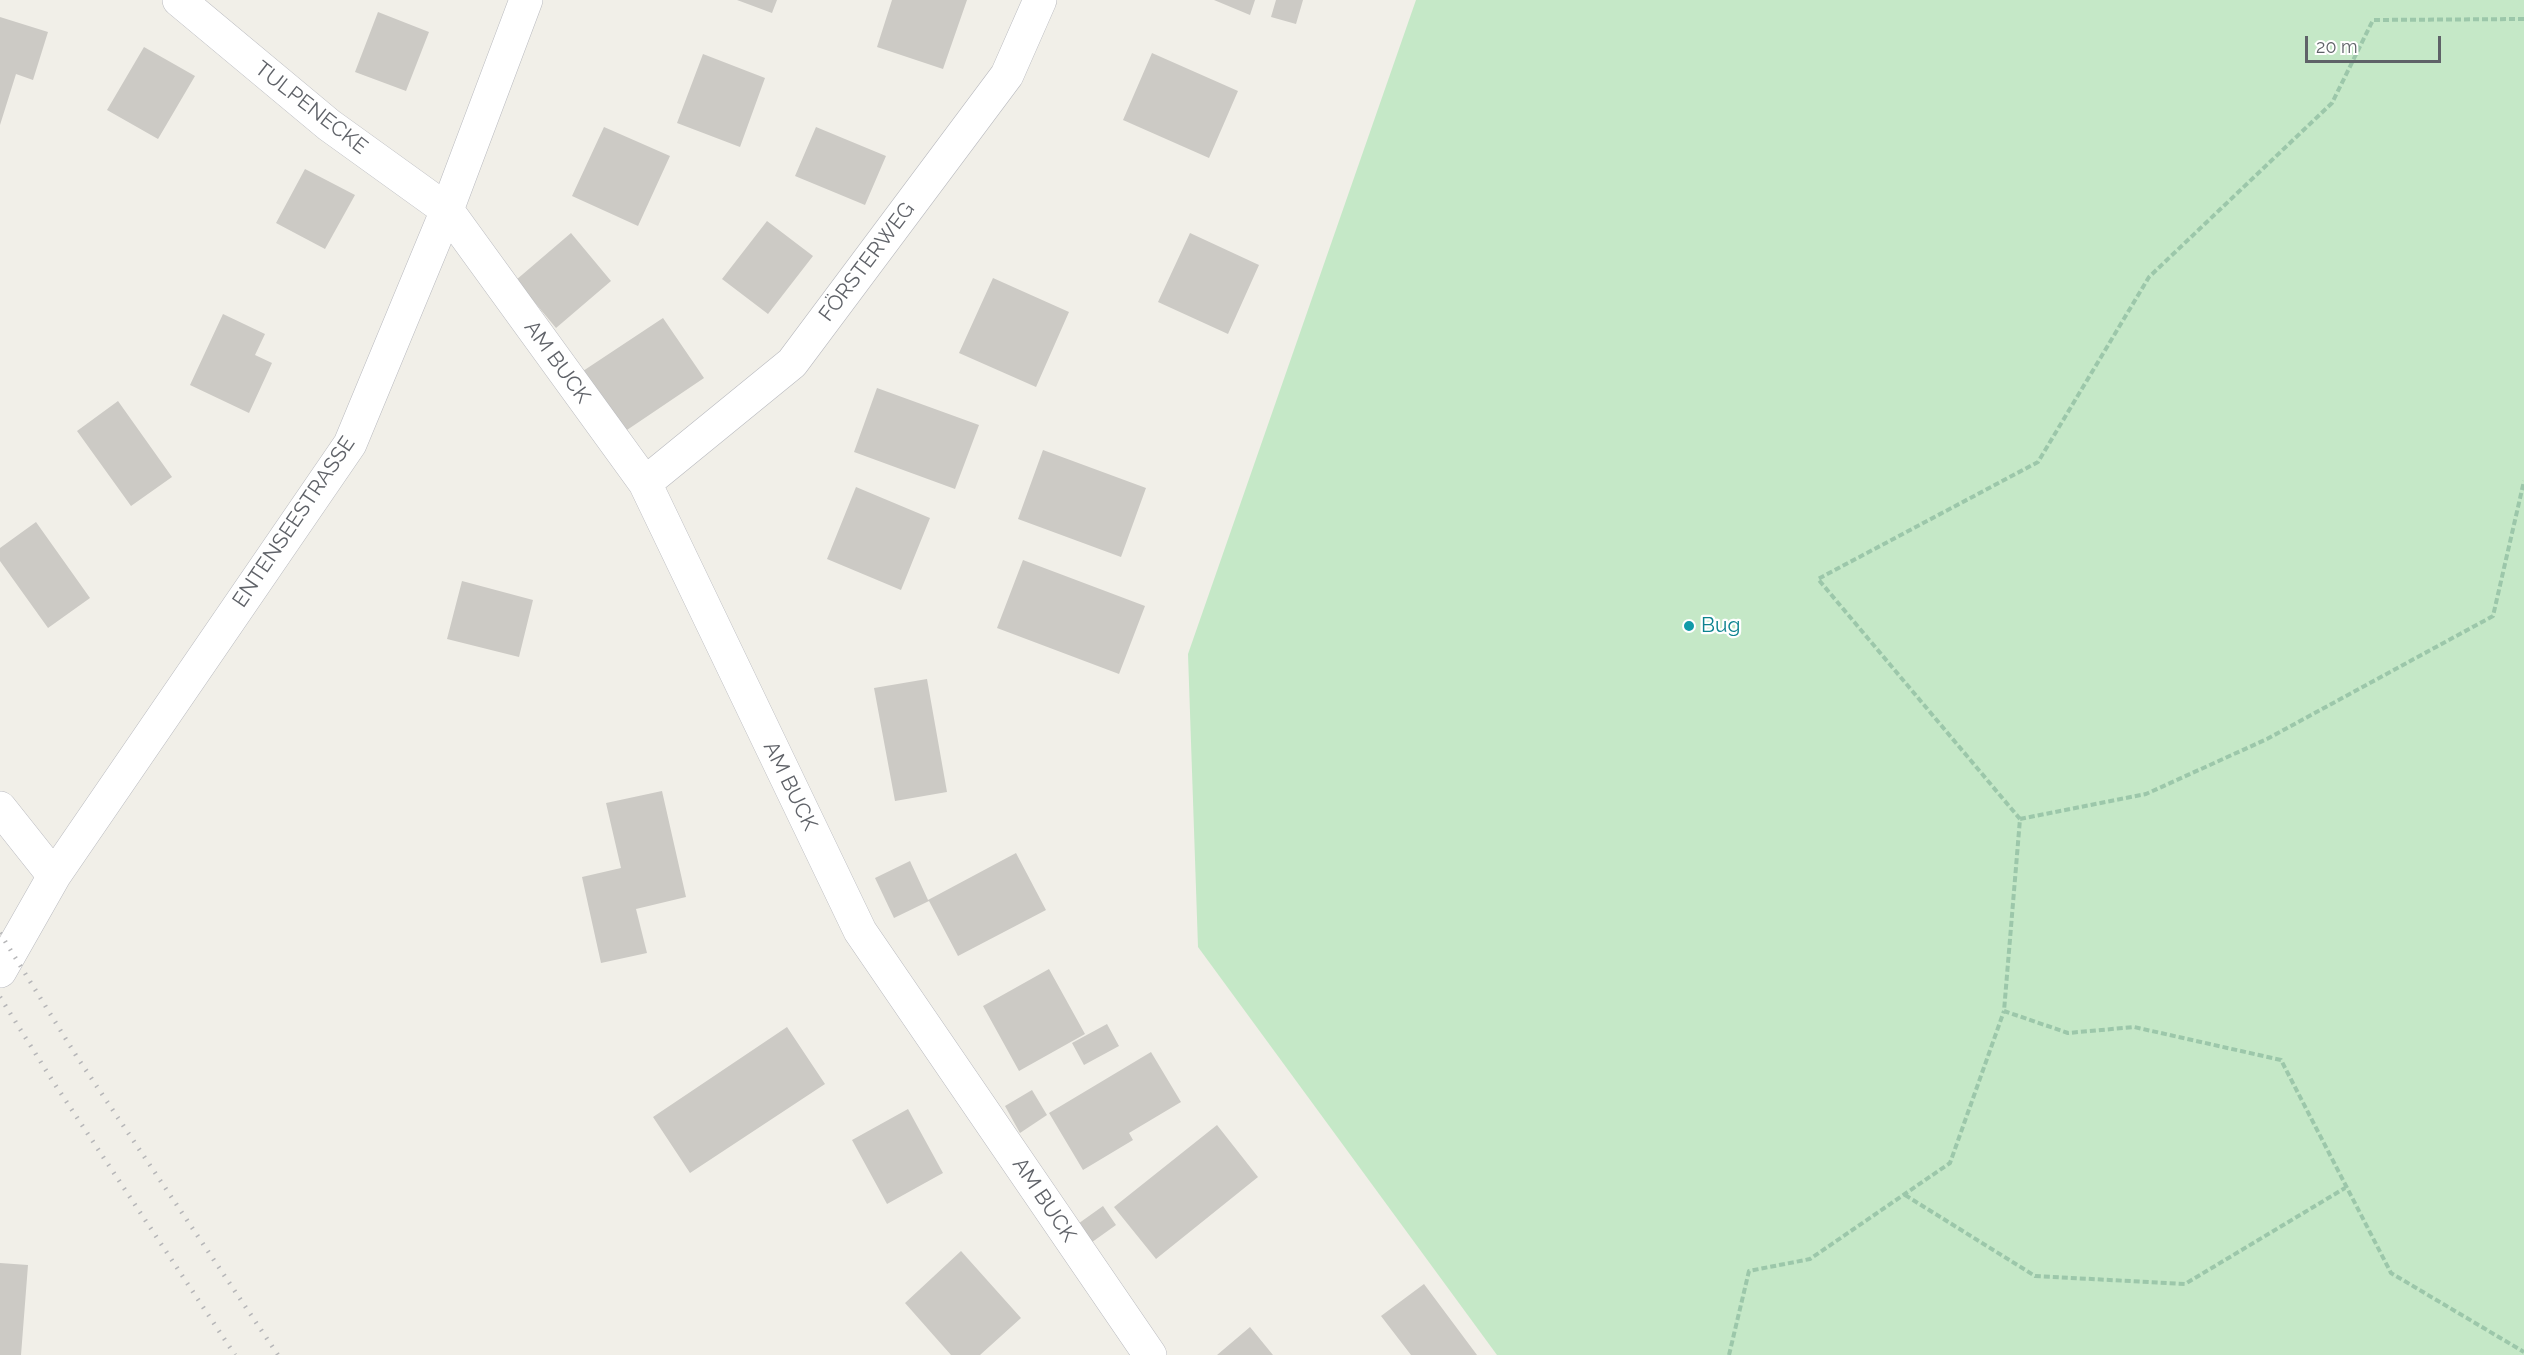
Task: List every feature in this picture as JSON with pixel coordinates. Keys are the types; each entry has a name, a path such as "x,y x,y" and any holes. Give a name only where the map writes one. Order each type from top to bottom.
{"street":[{"name":"TULPENECKE","path":"178,0 329,125 447,210"},
{"name":"ENTENSEESTRASSE","path":"0,971 54,876 350,444 447,210 526,0"},
{"name":"FÖRSTERWEG","path":"645,483 792,363 1007,75 1040,0"},
{"name":"AM BUCK","path":"447,210 645,483 860,931 1150,1355"},
{"path":"0,808 54,876"}],"path":[{"path":"1729,1355 1749,1271 1810,1259 1950,1163 2004,1011 2020,819 1818,579 2038,462 2149,277 2332,103 2373,20 2524,20"},
{"path":"2020,819 2146,794 2267,739 2493,616 2524,481"},
{"path":"2004,1011 2068,1033 2134,1027 2282,1060 2345,1188 2391,1274 2524,1352"},
{"path":"1905,1195 2035,1275 2185,1284 2345,1188"}],"green space":[{"path":"1416,0 2524,0 2524,1355 1497,1355 1198,947 1188,654"}],"building":[{"path":"737,0 777,0 772,13"},
{"path":"892,0 967,0 943,69 877,47"},
{"path":"1214,0 1255,0 1250,15"},
{"path":"1276,0 1303,0 1296,24 1271,17"},
{"path":"378,12 429,32 406,91 355,72"},
{"path":"0,17 48,32 33,80 16,74 0,125"},
{"path":"144,47 195,76 158,139 107,110"},
{"path":"1152,53 1238,91 1209,158 1123,120"},
{"path":"703,54 765,78 740,147 677,123"},
{"path":"604,127 670,156 638,226 572,196"},
{"path":"816,127 886,156 865,205 795,176"},
{"path":"305,169 355,195 325,249 276,223"},
{"path":"767,221 813,256 768,314 722,279"},
{"path":"571,233 611,281 556,328 516,280"},
{"path":"1190,233 1259,265 1228,334 1158,302"},
{"path":"993,278 1069,312 1036,387 959,353"},
{"path":"223,314 265,334 255,355 272,363 249,413 190,385"},
{"path":"663,318 704,378 624,432 583,371"},
{"path":"877,388 979,425 955,489 854,452"},
{"path":"118,401 172,477 131,506 77,431"},
{"path":"1043,450 1146,488 1121,557 1018,519"},
{"path":"856,487 930,518 901,590 827,559"},
{"path":"36,522 90,598 48,628 0,561 0,548"},
{"path":"1023,560 1145,606 1119,674 997,628"},
{"path":"462,581 533,600 519,657 447,639"},
{"path":"927,679 947,792 895,801 874,688"},
{"path":"662,791 686,897 636,909 647,953 601,963 582,877 621,868 606,803"},
{"path":"1016,853 1046,910 958,956 929,901 894,918 875,878 910,861 928,900"},
{"path":"1049,969 1085,1034 1019,1071 983,1006"},
{"path":"1107,1024 1119,1046 1084,1065 1072,1043"},
{"path":"787,1027 825,1084 690,1173 653,1117"},
{"path":"1151,1052 1181,1102 1129,1133 1133,1140 1083,1170 1049,1113"},
{"path":"1032,1090 1047,1115 1020,1133 1005,1106"},
{"path":"908,1109 943,1173 887,1204 852,1140"},
{"path":"1217,1125 1258,1177 1156,1259 1114,1207"},
{"path":"1103,1206 1116,1225 1088,1245 1075,1226"},
{"path":"961,1251 1021,1318 980,1355 951,1355 905,1303"},
{"path":"0,1263 28,1265 21,1355 0,1355"},
{"path":"1424,1284 1477,1355 1411,1355 1381,1316"},
{"path":"1250,1327 1273,1355 1217,1355"}],"railway":[{"path":"0,933 77,1057 278,1355"},
{"path":"0,997 52,1080 235,1355"}],"place":[{"name":"Bug","path":"1689,626"}]}
